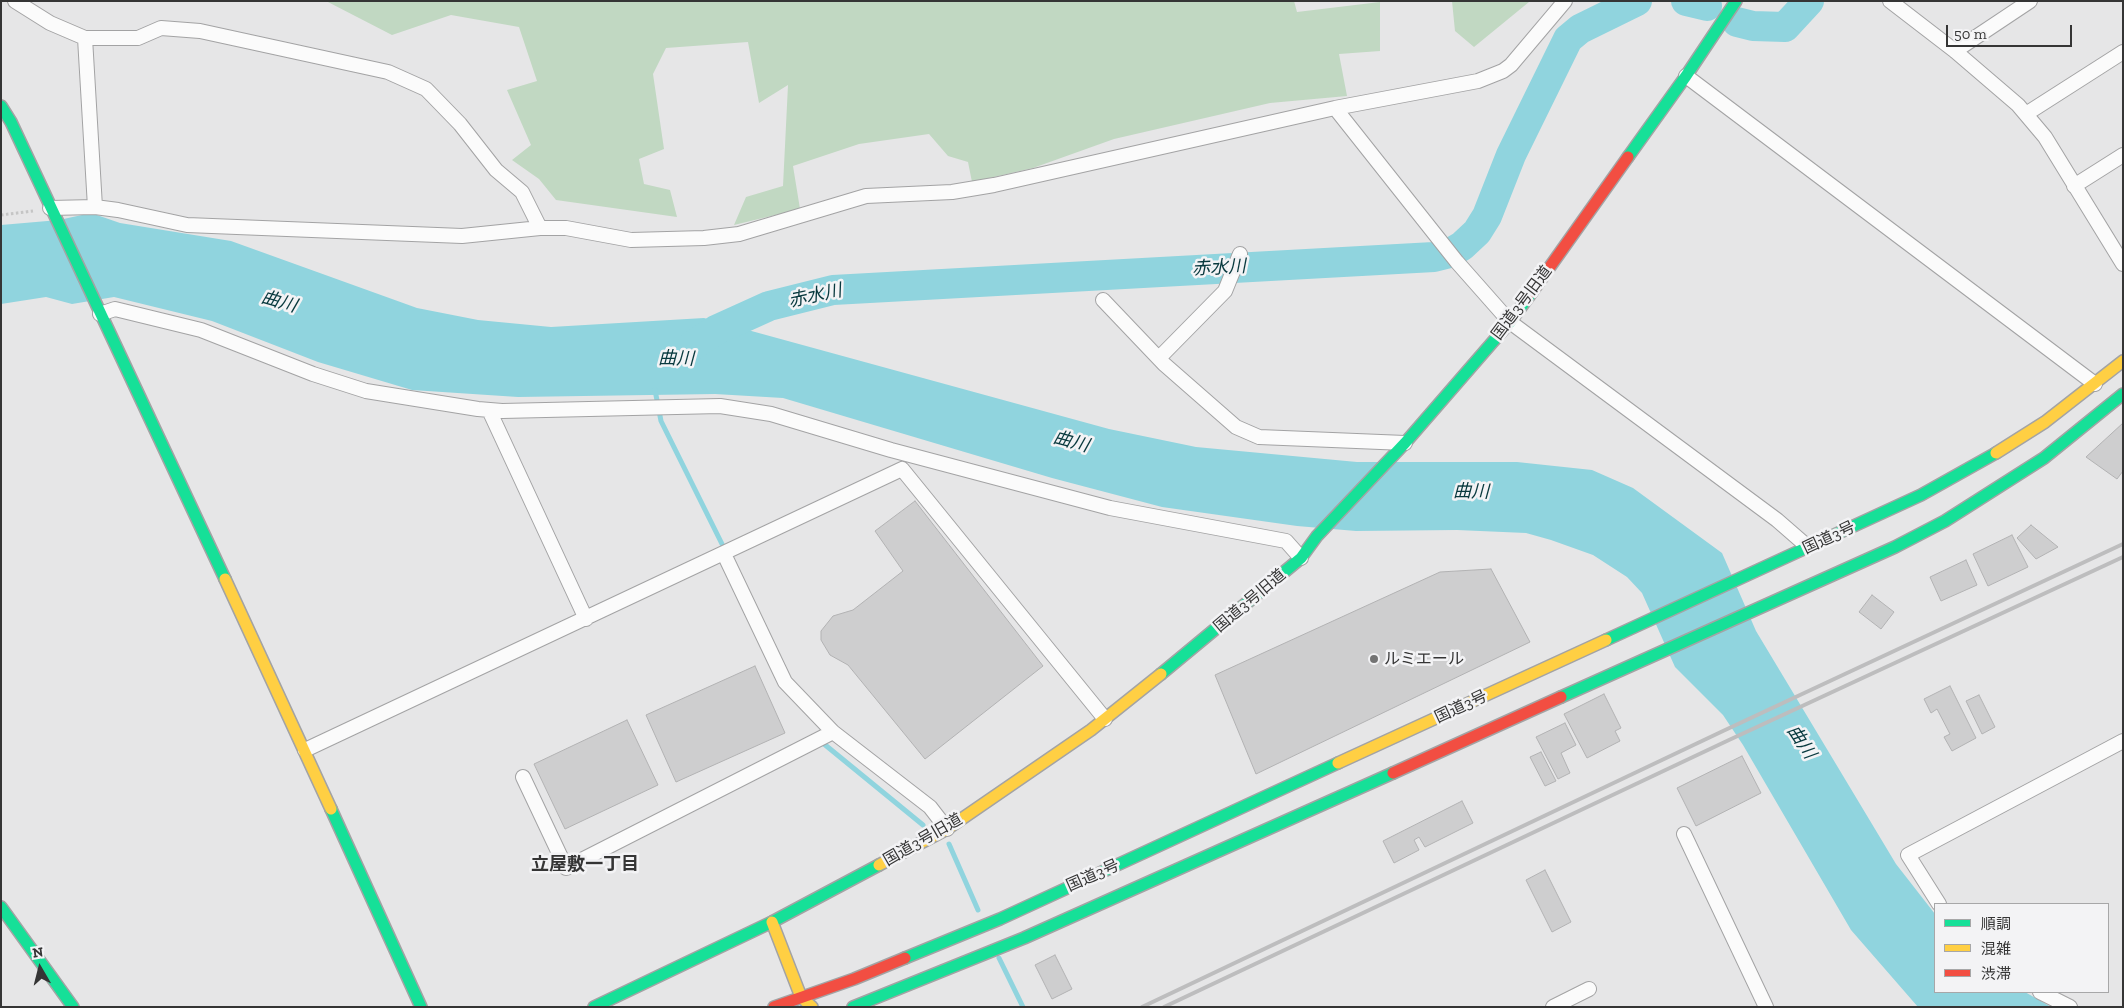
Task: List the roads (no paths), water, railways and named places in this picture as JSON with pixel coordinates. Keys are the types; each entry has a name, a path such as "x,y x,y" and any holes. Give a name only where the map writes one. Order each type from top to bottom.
{"main road":[{"name":"国道3号旧道","path":"594,1007 772,922 946,829 1105,719 1193,649 1301,558 1317,536 1405,444 1510,322 1686,76 1736,1"},
{"path":"1,106 11,122 305,750 421,1007"},
{"name":"国道3号","path":"774,1007 854,979 1000,919 1921,495 1973,467 2045,422 2123,361"},
{"name":"国道3号","path":"853,1007 1024,938 1210,856 1665,649 1895,547 1945,520 2044,458 2123,394"},
{"path":"1,907 73,1007"},
{"path":"772,922 801,997 812,1007"}],"street":[{"path":"15,1 50,24 84,38 138,38 161,28 200,31 388,72 426,88 460,124 496,170 522,192 540,228"},
{"path":"52,212 95,207 187,225 462,236 540,228 566,228 631,240 704,238 739,234 866,196 952,192 994,185 1335,108 1478,80 1503,71 1519,57 1564,1"},
{"path":"1890,1 1955,51 2026,114 2045,137 2123,264"},
{"path":"1955,51 2030,1"},
{"path":"84,38 95,207"},
{"path":"2026,114 2123,52"},
{"path":"1686,76 2095,384"},
{"path":"1335,108 1457,262 1510,322 1777,520 1808,548"},
{"path":"2074,186 2123,155"},
{"path":"1159,358 1225,291 1240,254"},
{"path":"1103,300 1159,358 1236,427 1259,437 1405,444"},
{"path":"98,311 115,309 202,330 313,374 366,391 489,410 720,406 770,414 891,450 1110,508 1286,541 1301,558"},
{"path":"489,410 586,619"},
{"path":"305,750 902,469 1105,719"},
{"path":"724,554 785,682 833,732 930,806 946,829"},
{"path":"523,777 566,868 833,732"},
{"path":"1938,903 1908,855 2123,741"},
{"path":"1684,834 1766,1007"},
{"path":"1553,1007 1589,989"},
{"path":"2042,993 2070,1007"}],"water":[{"name":"曲川","path":"91,213 120,223 231,241 417,308 478,320 551,327 704,318 1109,429 1196,447 1357,462 1517,462 1592,470 1633,488 1722,553 1756,631 1896,864 1934,913 1934,993 2027,993 2051,1007 1918,1007 1851,930 1743,745 1723,715 1675,667 1642,593 1627,577 1593,555 1526,533 1457,530 1356,531 1297,526 1162,507 1052,478 783,398 715,394 518,397 412,390 318,362 212,321 114,297 72,304 46,297 1,304 1,225 59,220"}],"waterway":[{"name":"赤水川","path":"692,346 716,330 769,306 833,290 1434,257 1450,253 1462,246 1477,232 1487,216 1511,155 1568,39 1580,29 1637,1"},
{"name":"赤水川","path":"1686,1 1707,6"},
{"name":"赤水川","path":"1737,22 1753,26 1785,27 1809,1"},
{"path":"655,390 661,421 722,544"},
{"path":"824,744 923,825"},
{"path":"949,844 978,910"},
{"path":"999,958 1023,1007"}],"railway":[{"path":"1142,1007 1723,731 2123,544"},
{"path":"1164,1007 1729,740 2123,557"}],"place":[{"name":"ルミエール","path":"1374,659"}],"district":[{"name":"立屋敷一丁目","path":"585,865"}]}
